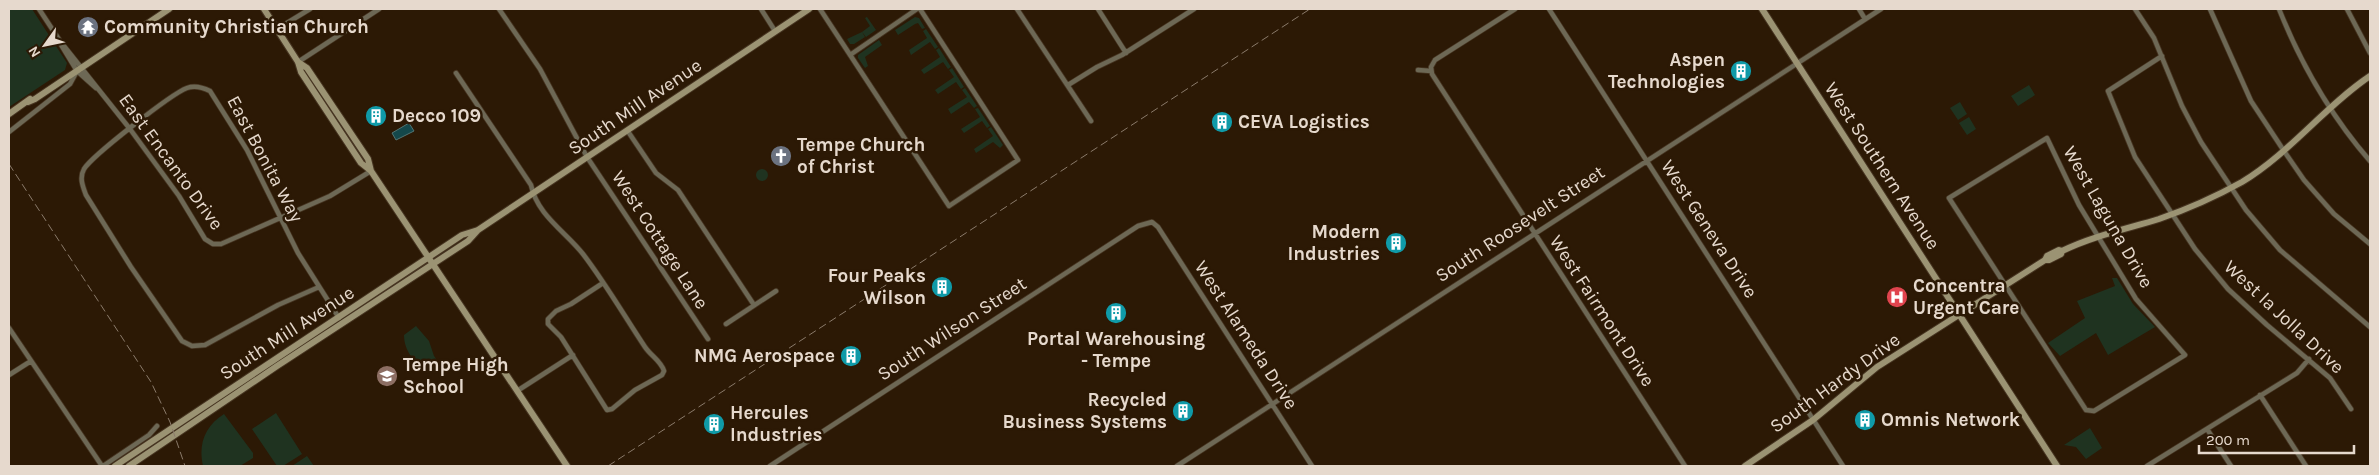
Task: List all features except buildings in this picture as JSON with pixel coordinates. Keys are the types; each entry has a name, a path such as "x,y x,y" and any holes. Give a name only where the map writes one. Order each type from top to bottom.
{"main road":[{"path":"9,114 169,9"},
{"path":"264,9 298,62 301,72 311,88 361,163 371,171 567,466"},
{"name":"South Mill Avenue","path":"129,466 468,241 478,230 532,193 809,9"},
{"name":"West Southern Avenue","path":"1762,9 2057,466"},
{"name":"South Hardy Drive","path":"1745,466 1813,420 1877,367 2045,260 2098,237 2201,203 2258,171 2284,151 2331,108 2370,76"},
{"name":"South Mill Avenue","path":"115,466 250,374 340,319 462,235 478,230"}],"street":[{"name":"East Encanto Drive","path":"39,9 60,42 68,49 78,69 130,129 179,196 205,239 213,244 221,244 281,218"},
{"path":"277,29 310,9"},
{"path":"298,62 379,9"},
{"name":"West Cottage Lane","path":"499,9 540,69 587,157 708,339"},
{"path":"761,9 775,31"},
{"path":"820,9 850,55 949,206 1018,160 918,9 850,55"},
{"path":"1017,9 1091,121"},
{"path":"1098,9 1126,53"},
{"path":"1068,85 1092,70 1126,53 1194,9"},
{"path":"1418,70 1431,69 1436,59 1515,9"},
{"name":"West Geneva Drive","path":"1549,9 1843,466"},
{"path":"1859,9 1865,19"},
{"name":"South Roosevelt Street","path":"1177,466 1881,9"},
{"path":"2135,9 2154,38 2182,106 2202,142 2231,187 2274,244 2370,326"},
{"path":"2210,9 2252,101 2284,151 2304,180 2334,214 2370,244"},
{"path":"2279,9 2307,72 2354,142 2370,160"},
{"path":"2348,9 2370,53"},
{"path":"1182,10 1185,15"},
{"name":"West la Jolla Drive","path":"2162,56 2108,91 2135,156 2195,249 2228,289 2330,378 2351,409"},
{"path":"9,132 70,84 78,69"},
{"name":"West Fairmont Drive","path":"1431,69 1534,233 1685,466"},
{"path":"456,73 530,184 532,193 556,228 583,254 603,283 647,350 663,366 664,371 656,379 635,390 612,409 607,410 573,355 548,324 548,319 556,311 571,304 603,283"},
{"name":"East Bonita Way","path":"130,129 188,88 200,86 210,91 247,150 298,253 340,319"},
{"path":"130,129 91,160 83,171 81,183 86,195 131,267 182,341 192,346 205,345 278,305 319,287"},
{"path":"627,130 656,173 678,190 754,305"},
{"name":"West Laguna Drive","path":"2046,138 2098,237 2136,299 2185,355 2094,412 2090,412 2086,410 2005,285 1949,198 2046,138"},
{"path":"281,218 330,196 371,171"},
{"name":"West Alameda Drive","path":"1152,222 1158,227 1312,466"},
{"name":"South Wilson Street","path":"770,466 1138,226 1152,222"},
{"path":"726,324 776,291"},
{"path":"9,328 103,466 150,435 157,426"},
{"path":"516,391 573,355"},
{"path":"2147,466 2297,373 2309,359"},
{"path":"9,376 31,361"},
{"path":"2260,395 2306,466"},
{"path":"2207,429 2231,466"}],"green space":[{"path":"9,9 32,9 67,63 65,70 9,107"},
{"path":"867,17 876,30 866,37 862,32 870,26 865,18"},
{"path":"915,17 919,18 925,28 922,29 918,23 898,35 895,30"},
{"path":"926,29 938,47 935,49 930,42 911,55 909,50 927,38 923,31"},
{"path":"862,32 865,37 854,44 850,44 847,39"},
{"path":"879,40 882,45 865,57 868,66 865,68 858,55"},
{"path":"939,48 951,67 948,69 943,62 924,74 921,70 940,57 936,50"},
{"path":"952,68 964,87 961,89 956,82 938,94 935,90 954,77 949,70"},
{"path":"2029,85 2035,95 2018,106 2011,96"},
{"path":"965,88 977,106 974,108 969,102 951,114 948,109 967,97 962,90"},
{"path":"1960,102 1967,114 1958,120 1950,108"},
{"path":"978,108 990,126 987,128 982,121 964,133 961,129 980,117 975,109"},
{"path":"1969,117 1976,129 1967,135 1959,123"},
{"path":"991,127 1003,145 1000,148 993,142 976,153 974,149 993,136 988,129"},
{"path":"762,169 768,175 762,181 756,175"},
{"path":"2112,278 2117,278 2133,304 2155,327 2108,355 2096,333 2060,356 2048,343 2085,318 2077,301 2115,286"},
{"path":"416,326 429,341 434,356 440,364 430,371 411,357 406,347 404,335"},
{"path":"276,413 302,454 283,466 277,466 252,429"},
{"path":"224,414 253,453 253,458 240,466 203,466 202,443 204,436 212,424"},
{"path":"2090,428 2102,448 2086,459 2076,447 2064,445"},
{"path":"307,456 314,466 292,466"}],"water":[{"path":"409,123 414,131 396,140 392,133"}],"railway":[{"path":"608,466 1310,9"},
{"path":"9,164 151,382 170,422 185,466"}],"place":[{"name":"Community Christian Church","path":"88,27"},
{"name":"Aspen Technologies","path":"1741,71"},
{"name":"Decco 109","path":"376,116"},
{"name":"CEVA Logistics","path":"1222,122"},
{"name":"Tempe Church of Christ","path":"781,156"},
{"name":"Modern Industries","path":"1396,243"},
{"name":"Four Peaks Wilson","path":"942,287"},
{"name":"Concentra Urgent Care","path":"1897,297"},
{"name":"Portal Warehousing - Tempe","path":"1116,313"},
{"name":"NMG Aerospace","path":"851,356"},
{"name":"Tempe High School","path":"387,376"},
{"name":"Recycled Business Systems","path":"1183,411"},
{"name":"Omnis Network","path":"1865,420"},
{"name":"Hercules Industries","path":"714,424"}]}
